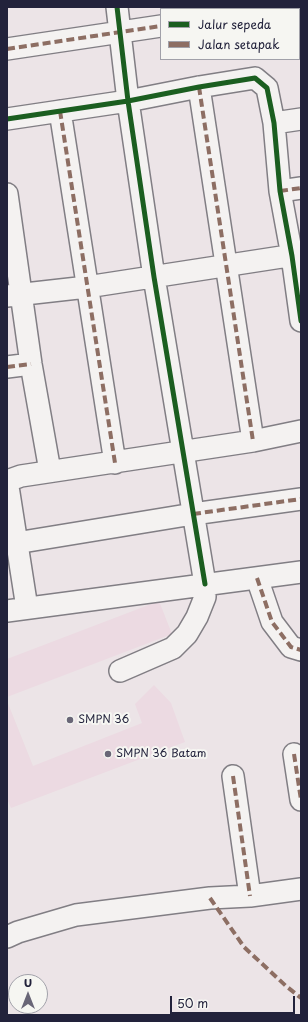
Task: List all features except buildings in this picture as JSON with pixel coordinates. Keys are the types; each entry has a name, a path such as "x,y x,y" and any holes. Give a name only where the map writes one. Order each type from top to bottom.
{"street":[{"path":"117,7 128,101 154,277 205,584 205,597 197,617 187,634 173,648 120,671"},
{"path":"7,49 160,26"},
{"path":"7,119 128,101 199,87 256,78 267,88 274,123 280,191 296,255 301,320"},
{"path":"199,87 253,442"},
{"path":"60,111 115,462"},
{"path":"274,123 301,119"},
{"path":"280,191 301,188"},
{"path":"7,194 14,295 31,364 50,471"},
{"path":"14,295 87,287 296,255"},
{"path":"7,367 31,364"},
{"path":"301,431 253,442 50,471 22,476 7,481 16,543 17,610 301,572"},
{"path":"16,543 193,514 301,499"},
{"path":"257,578 272,622 291,647 301,650"},
{"path":"294,754 301,800"},
{"path":"233,776 250,896"},
{"path":"7,937 18,932 76,915 210,898 250,896 301,889"}],"shaded area":[{"path":"159,601 172,634 7,697 7,659"},
{"name":"SMPN 36 Batam","path":"154,685 171,703 185,742 11,808 7,799 7,701 33,766 142,723 135,704"}],"marked path":[{"path":"279,8 286,7"},
{"path":"7,49 160,26"},
{"path":"199,87 253,441"},
{"path":"60,111 115,463"},
{"path":"280,191 301,188"},
{"path":"7,367 31,364"},
{"path":"193,514 301,499"},
{"path":"257,578 272,622 291,647 301,650"},
{"path":"294,754 301,800"},
{"path":"233,776 250,896"},
{"path":"210,898 244,947 301,998"}],"cycle path":[{"path":"117,7 128,101 154,277 205,584"},
{"path":"7,119 128,101 255,78 267,88 274,123 280,191 292,256 301,321"}],"place":[{"name":"SMPN 36","path":"70,720"},
{"name":"SMPN 36 Batam","path":"108,754"}]}
